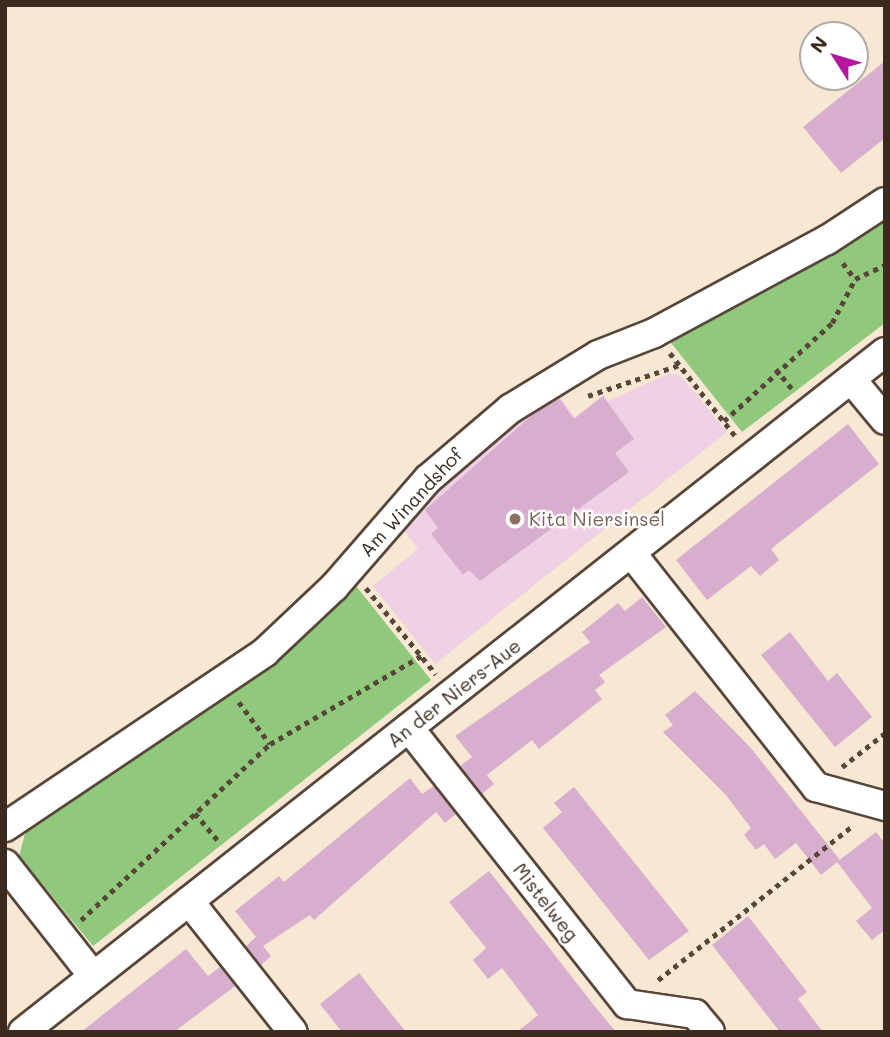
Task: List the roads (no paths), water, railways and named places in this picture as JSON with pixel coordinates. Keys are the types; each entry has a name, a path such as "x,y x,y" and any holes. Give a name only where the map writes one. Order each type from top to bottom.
{"street":[{"name":"Am Winandshof","path":"5,828 265,652 350,569 457,451 561,375 654,333 885,202"},
{"name":"An der Niers-Aue","path":"23,1032 885,352"},
{"path":"851,379 885,420"},
{"path":"632,554 816,787 883,805"},
{"name":"Mistelweg","path":"409,728 627,1004 695,1014 710,1032"},
{"path":"5,864 93,976"},
{"path":"189,901 293,1032"}],"place":[{"name":"Kita Niersinsel","path":"515,519"}]}
